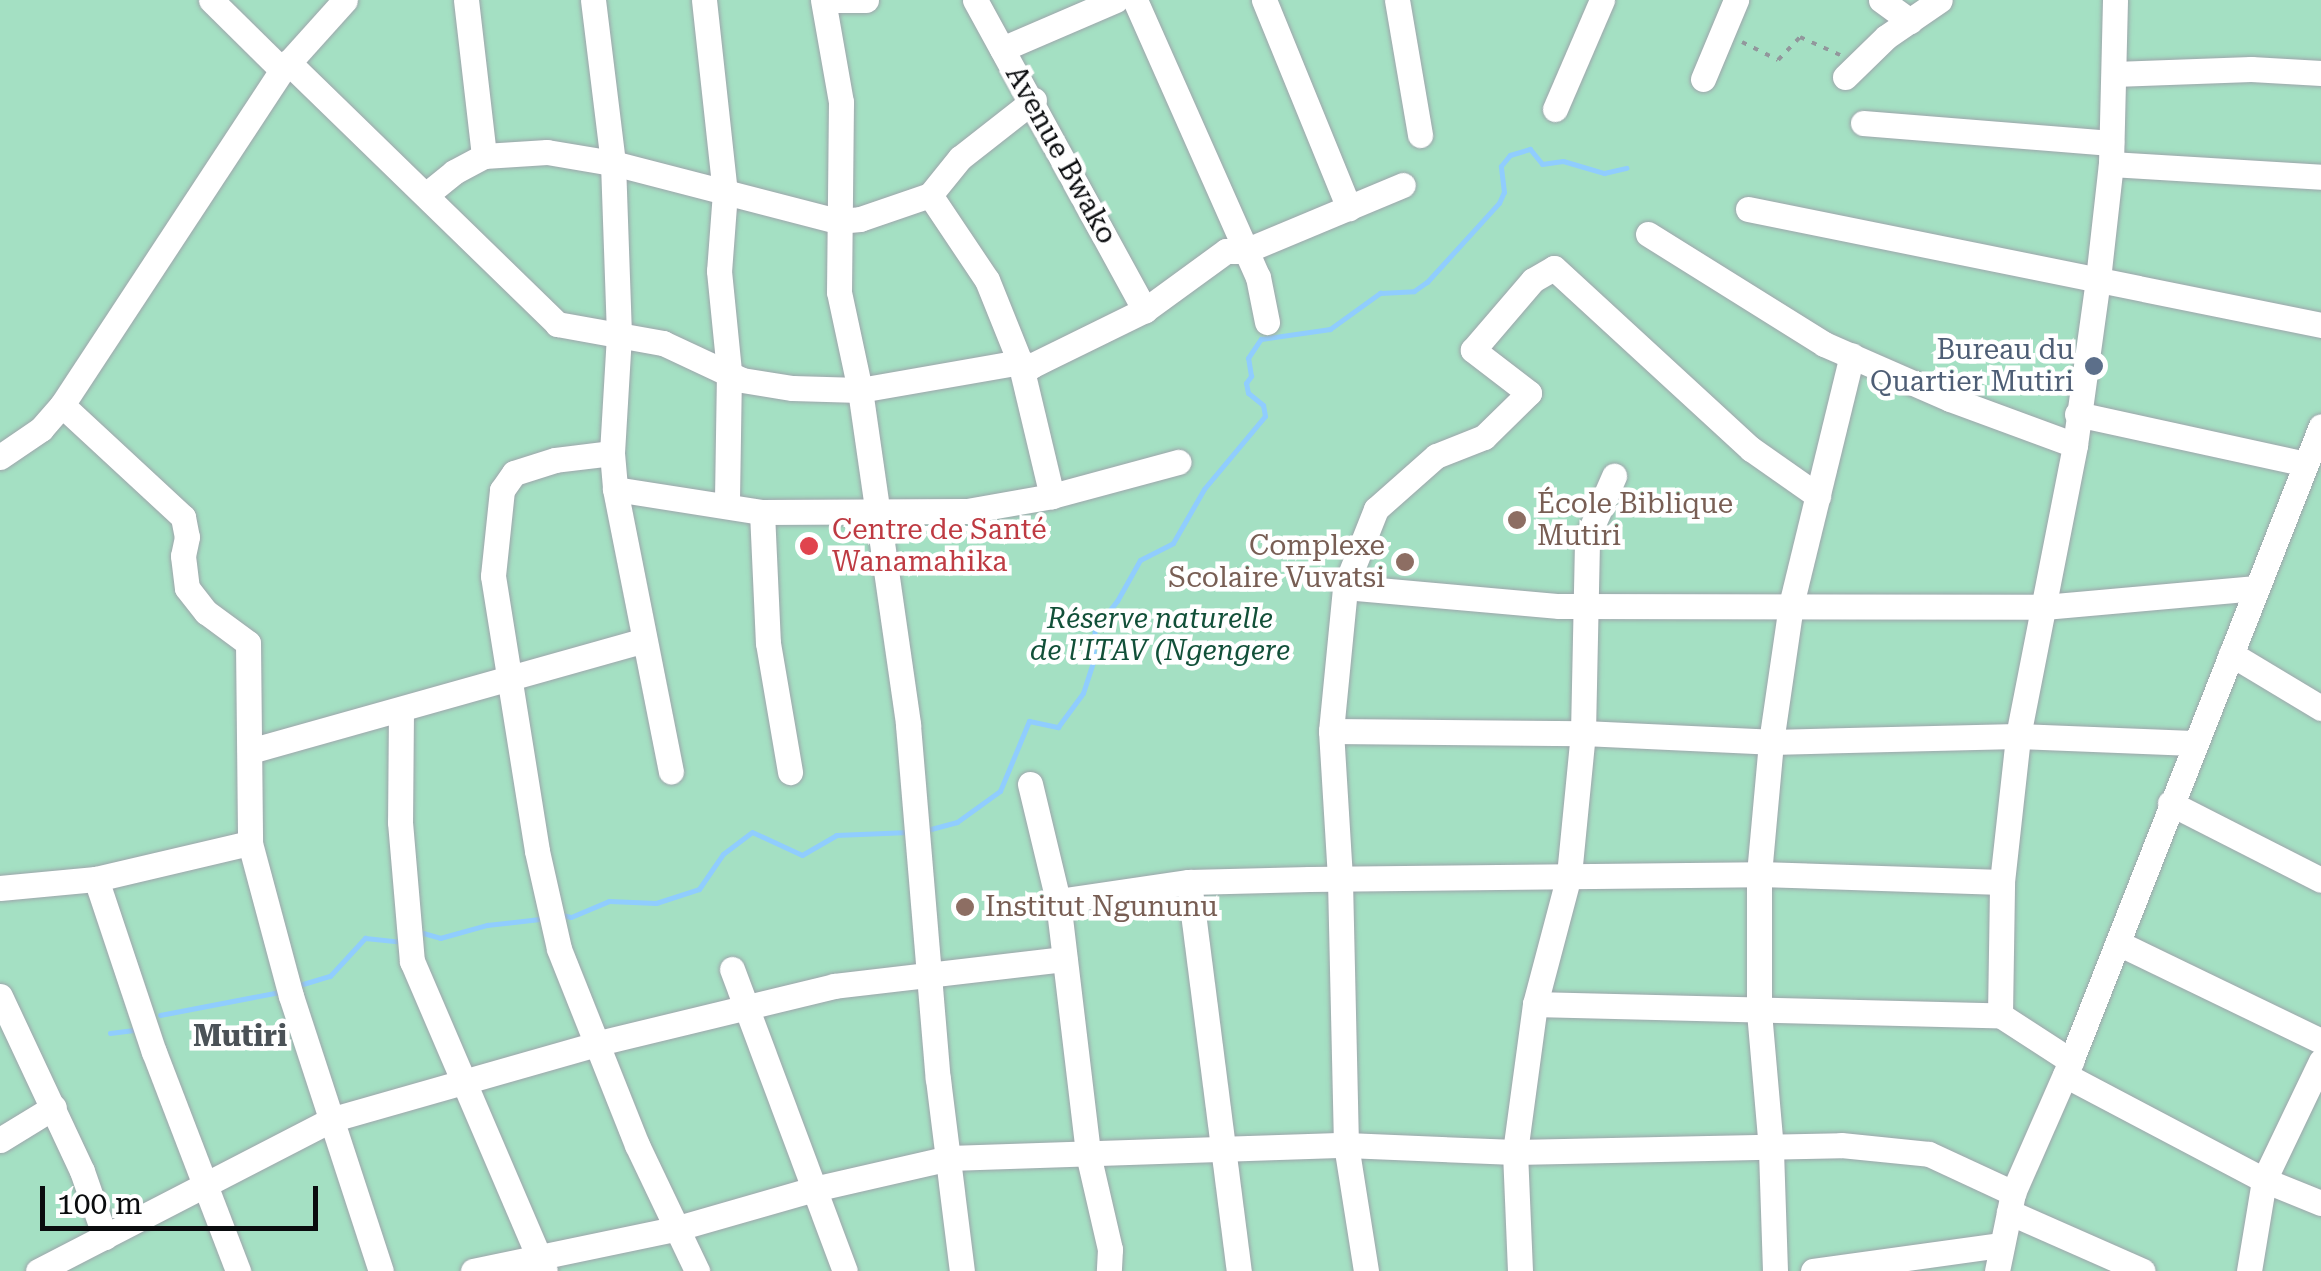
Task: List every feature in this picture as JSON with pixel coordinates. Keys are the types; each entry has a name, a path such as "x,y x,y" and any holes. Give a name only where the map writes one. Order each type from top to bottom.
{"street":[{"path":"211,0 427,194 558,324 664,343 742,380 792,388 860,390 1020,362 1031,366 1145,310 1226,252 1244,252 1403,185"},
{"path":"0,457 41,430 62,405 285,66 346,0"},
{"path":"466,0 484,156"},
{"path":"594,0 614,162 619,336 612,453 615,489 671,772"},
{"path":"704,0 725,192 718,271 729,372 728,505"},
{"path":"866,0 824,0 841,102 840,292 860,390 908,725 962,1271"},
{"name":"Avenue Bwako","path":"975,0 1034,100 1145,310"},
{"path":"1002,48 1116,0"},
{"path":"1135,0 1258,277 1267,322"},
{"path":"1264,0 1349,208"},
{"path":"1396,0 1420,136"},
{"path":"1555,109 1588,22 1602,0"},
{"path":"1702,78 1736,0"},
{"path":"1881,0 1910,22"},
{"path":"1852,69 1940,0"},
{"path":"2000,1015 2002,882 2018,736 2075,445 2098,279 2111,154 2115,0"},
{"path":"2114,74 2251,70 2321,73"},
{"path":"427,194 454,172 484,156 547,152 614,162 838,221 860,219 930,195 960,158 1034,100"},
{"path":"1863,122 2321,176"},
{"path":"930,195 987,280 1020,362 1052,496"},
{"path":"1748,209 2321,324"},
{"path":"1648,234 1824,344 1950,398 2075,445"},
{"path":"1366,1271 1346,1145 1340,878 1331,731 1345,587 1376,509 1436,456 1484,437 1529,393 1473,350 1533,280 1554,268 1751,449 1818,496"},
{"path":"1775,1271 1771,1149 1759,1012 1760,874 1770,742 1791,605 1852,355"},
{"path":"62,405 183,517 188,537 183,556 187,588 206,612 248,643 250,842 291,996 382,1271"},
{"path":"2077,414 2306,464"},
{"path":"1997,1271 2011,1202 2118,943 2193,743 2321,426"},
{"path":"612,453 555,460 514,473 502,490 493,576 544,892 559,949 637,1145 697,1271"},
{"path":"615,489 762,512 967,511 1052,496 1178,462"},
{"path":"1520,1271 1515,1152 1535,1004 1568,874 1584,733 1587,538 1614,476"},
{"path":"762,512 768,643 790,772"},
{"path":"1345,587 1586,606 2044,606 2256,588"},
{"path":"250,751 642,640"},
{"path":"2231,654 2321,708"},
{"path":"400,711 400,822 412,962 542,1263"},
{"path":"1331,731 1584,733 1770,742 2018,736 2193,743"},
{"path":"1030,784 1058,902 1088,1154 1110,1249 1109,1271"},
{"path":"2170,803 2321,880"},
{"path":"0,888 96,879 250,842"},
{"path":"1058,902 1189,882 1340,878 1760,874 2002,882"},
{"path":"96,879 202,1185 238,1271"},
{"path":"1189,882 1220,1152 1239,1271"},
{"path":"2118,943 2321,1042"},
{"path":"38,1271 333,1119 599,1043 834,986 1064,959"},
{"path":"732,969 845,1271"},
{"path":"0,996 54,1107 105,1237"},
{"path":"1535,1004 2000,1015 2068,1068 2264,1180 2321,1203"},
{"path":"2249,1271 2264,1180 2321,1062"},
{"path":"0,1140 54,1107"},
{"path":"473,1271 542,1263 814,1189 949,1158 1346,1145 1515,1152 1841,1145 1929,1154 2144,1271"},
{"path":"1813,1271 2001,1245"}],"path":[{"path":"1722,32 1778,60 1800,38 1852,69"}],"green space":[{"name":"Réserve naturelle de l'ITAV (Ngengere","path":"0,0 2321,0 2321,1271 0,1271"}],"waterway":[{"path":"931,829 957,822 1000,791 1029,721 1058,727 1083,693 1093,662 1095,629 1117,601 1140,560 1173,543 1204,489 1265,416 1263,405 1248,393 1246,383 1251,376 1248,358 1261,339 1330,329 1380,293 1414,291 1427,282 1499,203 1504,192 1501,166 1510,155 1530,149 1542,164 1563,161 1604,173 1626,168"},
{"path":"562,915 571,917 609,901 656,903 699,889 723,854 752,832 802,855 836,835 909,832"},
{"path":"423,933 440,938 487,925 540,919"},
{"path":"303,984 330,976 365,938 402,942"},
{"path":"160,1015 280,992"},
{"path":"110,1033 134,1030"}],"place":[{"name":"Bureau du Quartier Mutiri","path":"2094,366"},
{"name":"École Biblique Mutiri","path":"1517,520"},
{"name":"Centre de Santé Wanamahika","path":"809,546"},
{"name":"Complexe Scolaire Vuvatsi","path":"1405,562"},
{"name":"Institut Ngununu","path":"965,907"}],"district":[{"name":"Mutiri","path":"240,1036"}]}
